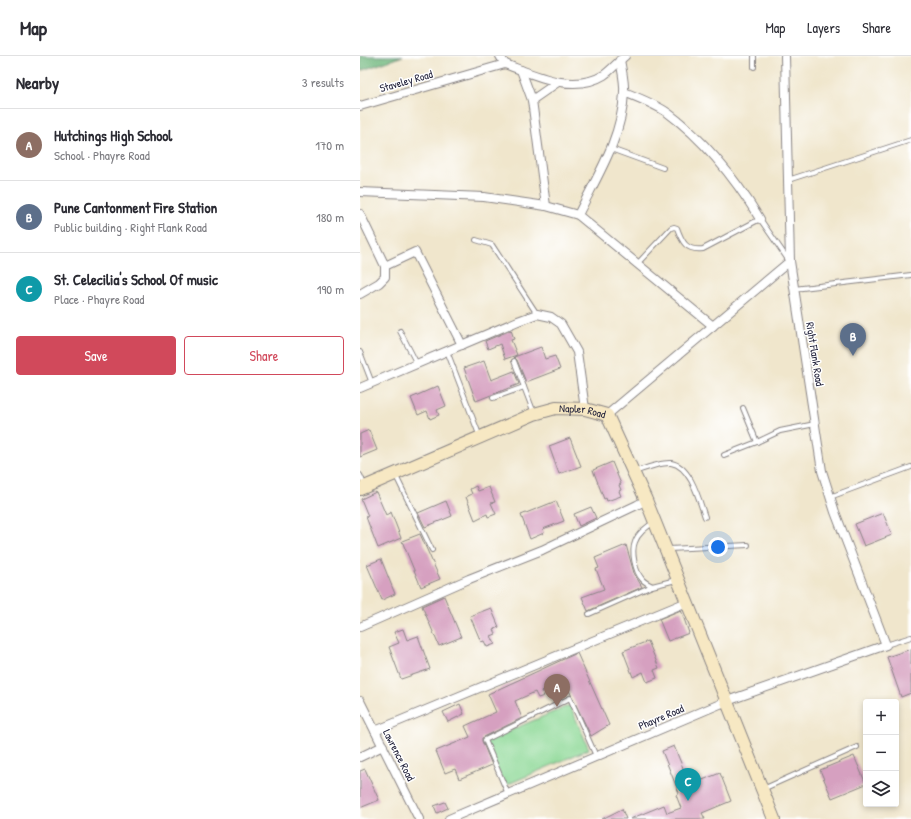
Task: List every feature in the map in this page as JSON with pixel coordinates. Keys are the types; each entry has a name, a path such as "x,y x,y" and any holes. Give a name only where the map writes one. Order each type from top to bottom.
{"street":[{"path":"500,56 521,70 558,82 571,83 588,81 604,75 623,58"},
{"name":"Right Flank Road","path":"785,56 790,262 822,471 830,497 886,645"},
{"path":"578,215 611,149 620,121 624,92 623,58"},
{"name":"Staveley Road","path":"360,106 506,60"},
{"path":"521,70 532,100 546,206"},
{"path":"532,100 558,82"},
{"path":"624,92 649,102 668,113 687,129 722,165 746,197 760,219"},
{"path":"360,192 484,197 546,206 578,215 638,263 712,326"},
{"path":"360,214 385,266 385,277 379,283 360,294"},
{"path":"385,266 415,252 462,345"},
{"name":"Napler Road","path":"363,488 534,414 556,408 585,409 607,415 790,262"},
{"path":"360,388 537,314 551,317 561,324 577,352 585,409"},
{"path":"607,415 655,521 774,819"},
{"path":"360,627 469,579 542,550 637,506 646,500"},
{"path":"375,731 687,602"},
{"name":"Phayre Road","path":"448,819 727,701 886,645"},
{"name":"Lawrence Road","path":"360,701 419,819"},
{"path":"360,757 383,746"}],"lane":[{"path":"754,56 754,67"},
{"path":"788,180 911,140"},
{"path":"611,149 663,168"},
{"path":"638,263 671,228 677,228 683,242 689,248 695,250 702,249 760,219 790,262"},
{"path":"476,240 492,245 537,314"},
{"path":"794,289 911,275"},
{"path":"400,331 417,364"},
{"path":"447,351 480,437"},
{"path":"360,352 372,383"},
{"path":"514,362 534,414"},
{"path":"493,398 524,387"},
{"path":"743,408 757,442"},
{"path":"724,455 780,432 815,424"},
{"path":"634,472 670,463 682,468 688,474 705,517"},
{"path":"830,497 911,467"},
{"path":"395,474 432,550"},
{"path":"360,475 363,488"},
{"path":"652,586 642,580 633,551 635,542 640,534 655,521"},
{"path":"666,549 748,545"},
{"path":"589,614 652,586 678,580"},
{"path":"886,645 911,636"},
{"path":"508,794 485,740 570,698 596,756"},
{"path":"762,790 857,747"}],"green space":[{"path":"360,56 403,56 360,71"},
{"path":"570,705 589,749 504,786 485,741"}],"building":[{"path":"511,330 514,339 511,340 517,355 505,359 500,344 488,349 485,341"},
{"path":"541,347 545,359 555,356 560,369 526,382 517,360 514,357"},
{"path":"484,361 491,380 514,371 519,384 476,401 464,368"},
{"path":"438,386 446,406 437,410 439,415 430,419 427,411 418,415 411,398"},
{"path":"369,430 377,450 360,457 360,434"},
{"path":"570,438 581,466 559,474 549,446"},
{"path":"612,462 621,484 619,485 621,490 619,491 621,496 607,501 606,498 604,499 593,470"},
{"path":"476,486 478,491 489,487 495,502 491,503 496,514 488,517 487,514 475,520 466,497 472,494 470,489"},
{"path":"376,492 386,515 391,512 401,538 378,548 361,499"},
{"path":"446,501 452,516 425,527 418,513"},
{"path":"556,501 564,521 543,529 544,533 530,539 521,515"},
{"path":"591,507 596,518 579,526 574,514"},
{"path":"883,513 892,535 864,546 855,524"},
{"path":"420,534 440,579 421,587 402,541"},
{"path":"626,545 634,573 642,587 588,611 582,597 604,589 596,569 599,568 595,558"},
{"path":"381,559 395,594 382,600 367,565"},
{"path":"444,596 461,637 439,646 422,606"},
{"path":"491,608 499,627 494,629 496,634 491,636 495,644 487,647 484,641 481,642 470,616"},
{"path":"681,610 689,633 668,641 659,619"},
{"path":"403,629 407,640 418,636 430,669 401,679 389,647 399,643 394,632"},
{"path":"648,641 659,668 654,670 657,678 647,682 643,672 633,677 623,651"},
{"path":"911,649 911,693 901,697 887,657"},
{"path":"577,653 609,725 591,736 564,680 541,691 544,696 538,698 535,692 515,701 522,718 482,738 492,765 459,779 455,769 445,773 436,751 470,737 465,726 496,712 488,694"},
{"path":"460,704 464,714 448,722 443,712"},
{"path":"674,746 690,785 720,773 731,801 702,813 705,819 630,819 664,805 667,813 681,808 676,795 679,793 662,751"},
{"path":"854,756 863,777 863,785 832,798 820,770"},
{"path":"365,769 379,800 360,808 360,771"},
{"path":"445,802 448,808 437,813 434,806"},
{"path":"622,809 626,819 602,819"}],"place":[{"name":"Pune Cantonment Fire Station","path":"853,356"},
{"name":"Hutchings High School","path":"557,707"},
{"name":"St. Celecilia's School Of music","path":"688,801"}]}
